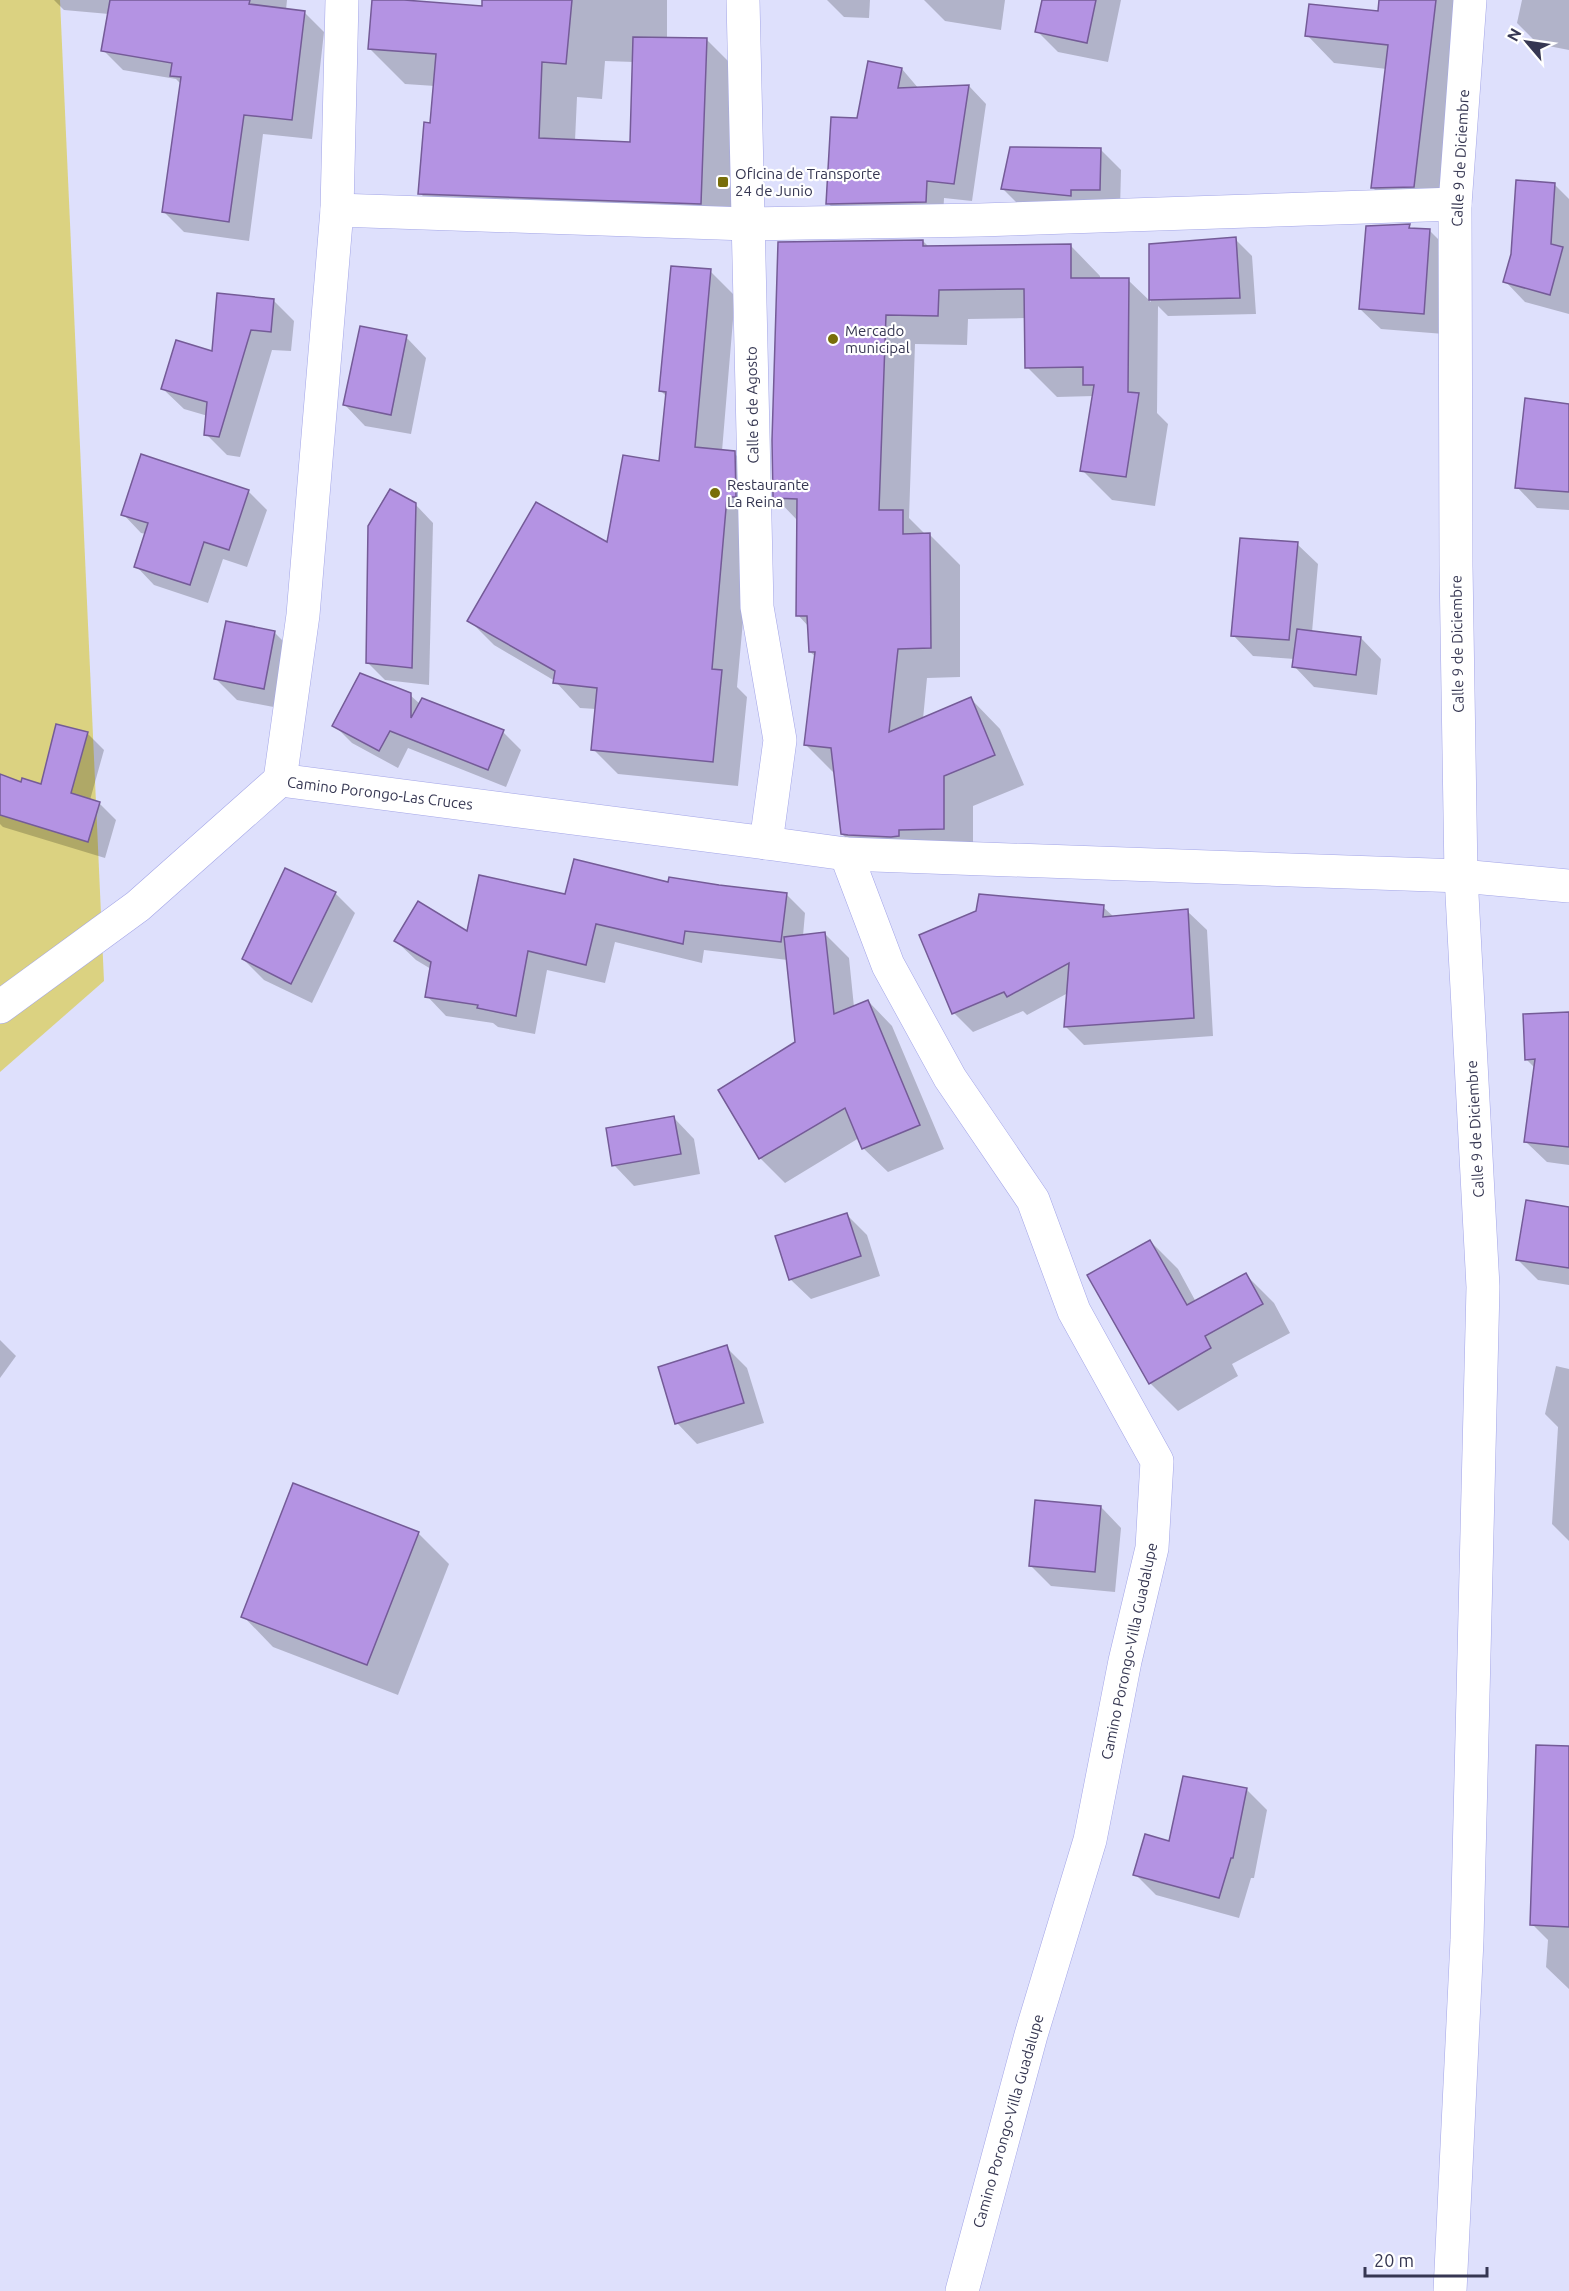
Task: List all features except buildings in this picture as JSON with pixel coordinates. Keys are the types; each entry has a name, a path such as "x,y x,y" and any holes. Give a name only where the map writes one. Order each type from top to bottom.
{"street":[{"path":"280,780 303,615 337,210 342,0"},
{"name":"Calle 6 de Agosto","path":"743,0 757,607 780,740 766,843"},
{"name":"Calle 9 de Diciembre","path":"1450,2291 1467,1940 1483,1287 1461,876 1456,566 1455,204 1470,0"},
{"path":"337,210 747,224 980,220 1455,204"},
{"name":"Camino Porongo-Las Cruces","path":"0,1008 138,906 280,780 846,854 1461,876 1569,886"},
{"name":"Camino Porongo-Villa Guadalupe","path":"846,854 888,965 950,1078 1033,1200 1074,1311 1157,1461 1152,1548 1125,1661 1090,1840 1031,2035 962,2291"}],"shaded area":[{"path":"0,0 60,0 104,981 0,1072"}],"place":[{"name":"Oficina de Transporte 24 de Junio","path":"723,182"},
{"name":"Mercado municipal","path":"833,339"},
{"name":"Restaurante La Reina","path":"715,493"}]}
